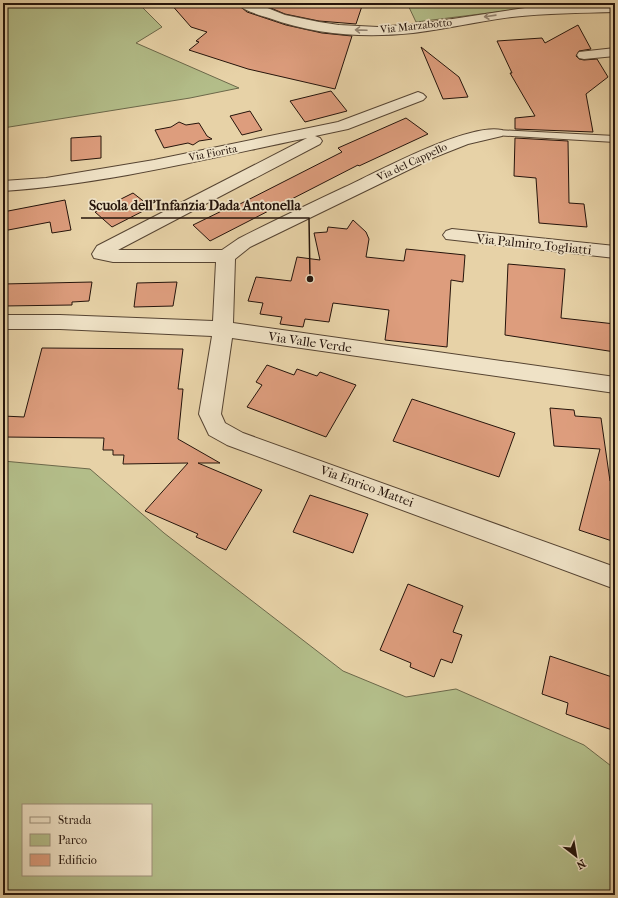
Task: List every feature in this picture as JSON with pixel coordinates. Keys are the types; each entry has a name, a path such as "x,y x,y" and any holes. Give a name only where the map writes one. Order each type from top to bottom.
{"street":[{"name":"Via Marzabotto","path":"244,3 288,21 310,25 365,30 399,30 513,13 583,6"},
{"path":"583,6 615,8"},
{"path":"584,55 615,52"},
{"name":"Via Fiorita","path":"3,186 46,183 154,165 342,126 418,97"},
{"path":"223,329 226,256 113,256 101,254 108,247 342,126"},
{"name":"Via del Cappello","path":"226,256 244,243 429,153 457,142 496,133"},
{"name":"Via Palmiro Togliatti","path":"452,235 615,252"},
{"name":"Via Valle Verde","path":"3,322 75,323 223,329 615,385"},
{"name":"Via Enrico Mattei","path":"223,329 210,414 217,428 236,439 615,578"}],"lane":[{"name":"Via del Cappello","path":"496,133 615,138"}],"green space":[{"path":"3,3 138,3 162,27 136,43 239,88 190,98 3,128"},
{"path":"407,3 569,3 570,6 520,5 521,9 416,22"},
{"path":"3,461 90,469 164,533 343,671 406,697 456,689 584,745 615,769 615,895 3,895"}],"building":[{"path":"170,3 236,3 247,12 286,25 322,33 352,36 335,89 248,69 189,50 199,42 196,41 207,32 191,27"},
{"path":"259,3 363,3 356,24 319,21 285,14"},
{"path":"578,25 591,49 579,51 576,56 579,59 584,60 597,59 608,77 586,94 593,132 515,129 515,118 535,116 510,73 512,73 497,41 542,38 545,43"},
{"path":"421,47 459,77 468,97 443,99"},
{"path":"331,91 347,111 305,122 290,101"},
{"path":"250,111 262,130 242,135 230,116"},
{"path":"406,118 428,134 359,166 358,165 210,241 193,225 234,205 236,206 342,152 338,148"},
{"path":"179,122 186,125 199,123 207,136 212,139 199,141 193,145 188,143 164,148 155,130 171,127"},
{"path":"101,136 101,158 71,161 71,138"},
{"path":"515,138 568,141 569,203 584,204 587,227 539,223 536,178 514,176"},
{"path":"133,193 151,207 112,227 95,212"},
{"path":"65,200 71,230 52,233 50,222 3,231 3,212"},
{"path":"353,220 366,232 369,239 366,257 404,261 406,249 465,255 463,282 451,280 447,347 385,340 389,310 333,303 329,322 305,319 303,327 280,324 282,317 260,314 263,303 248,301 256,277 291,281 297,257 320,260 314,233 327,232 328,227 347,229"},
{"path":"508,264 565,269 561,318 615,324 615,352 505,335"},
{"path":"92,282 89,301 72,302 72,305 3,306 3,284"},
{"path":"177,282 173,306 134,307 137,283"},
{"path":"42,348 183,349 178,389 183,389 178,439 220,463 198,463 262,490 226,550 196,537 198,534 145,511 188,463 123,464 124,455 113,455 113,450 103,450 104,438 3,437 3,416 24,417"},
{"path":"267,365 294,375 297,369 317,376 320,372 356,385 326,437 247,407 262,385 256,382"},
{"path":"412,399 515,433 499,477 393,441"},
{"path":"550,408 574,410 575,416 601,418 610,481 615,482 615,542 579,530 600,449 554,446"},
{"path":"310,495 368,514 353,553 293,532"},
{"path":"408,584 463,606 453,632 462,635 452,663 441,659 434,677 410,667 411,663 380,650"},
{"path":"550,656 615,678 615,731 566,714 568,703 542,694"}],"place":[{"name":"Scuola dell'Infanzia Dada Antonella","path":"310,279"}]}
